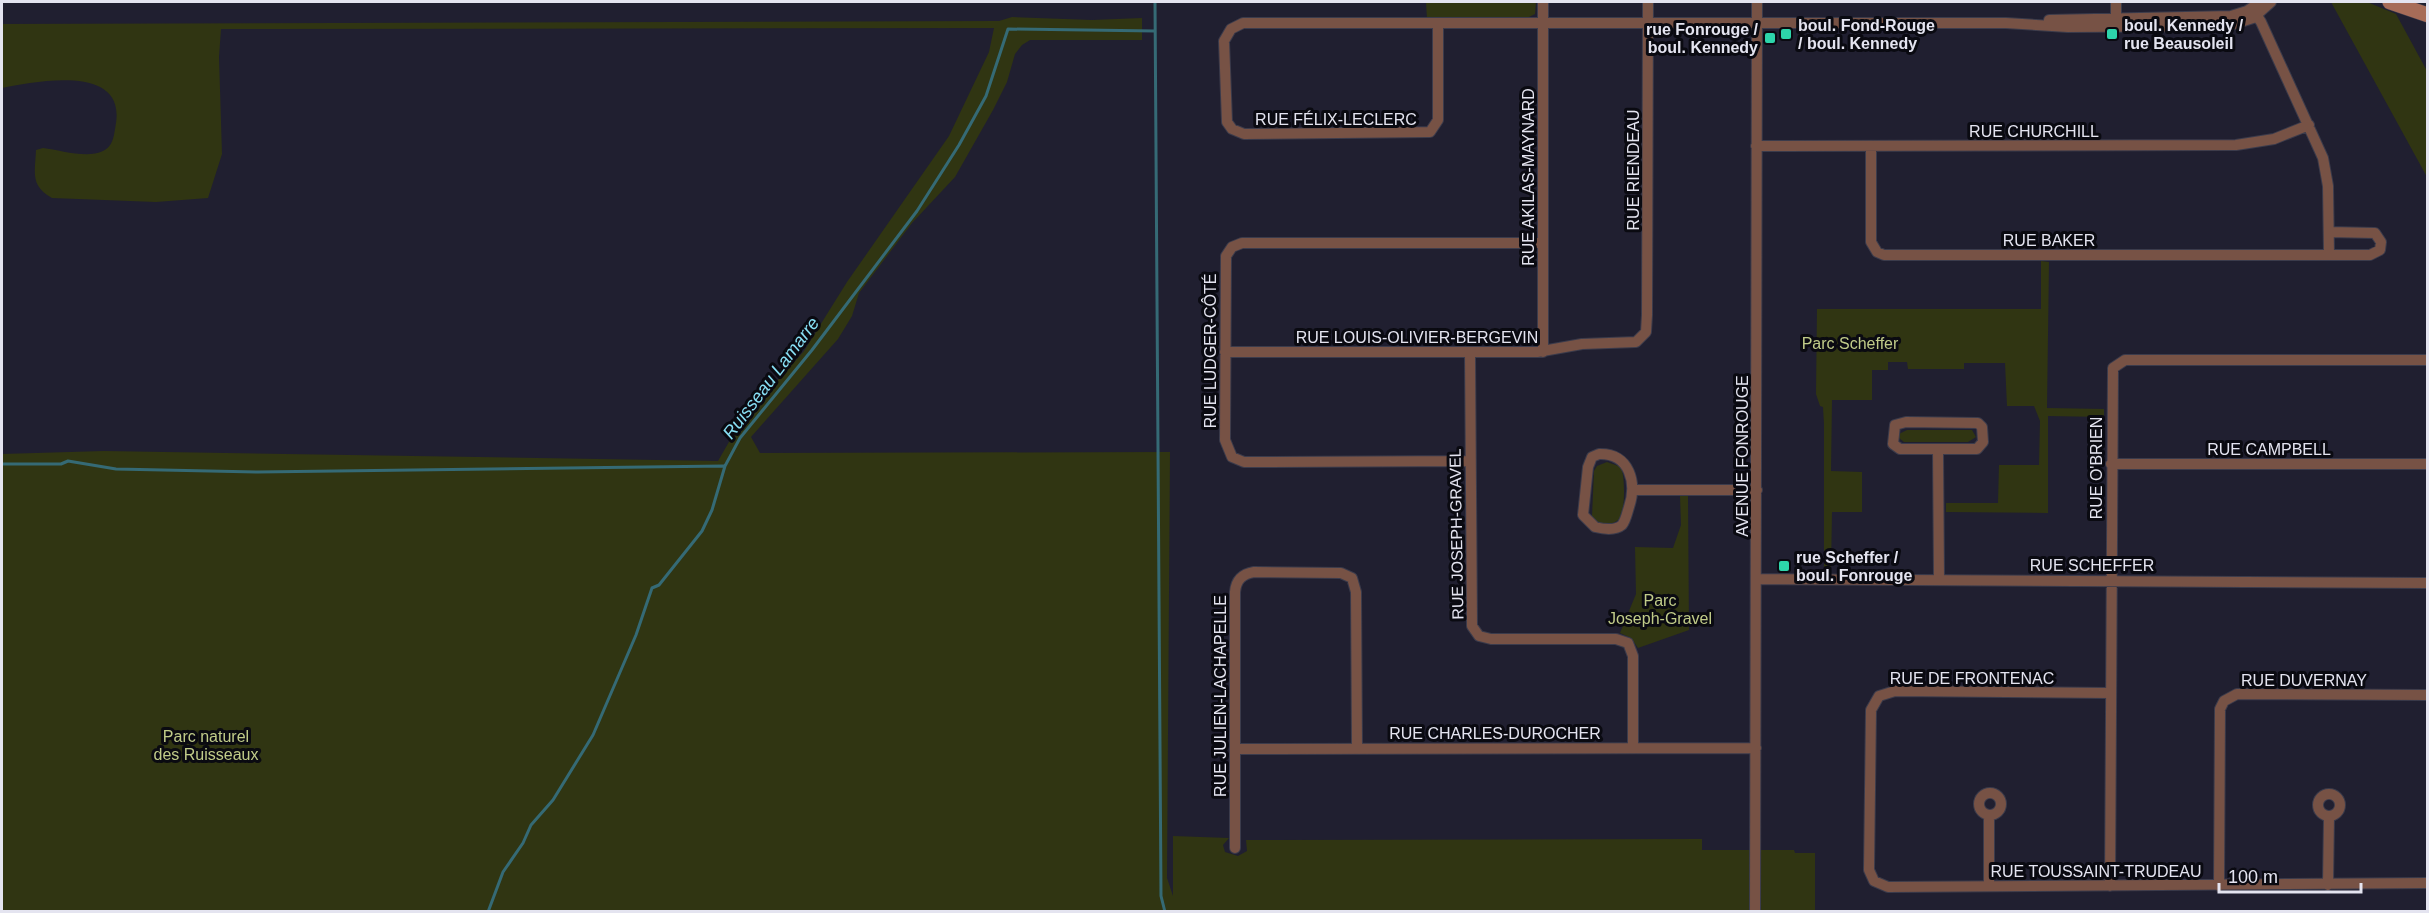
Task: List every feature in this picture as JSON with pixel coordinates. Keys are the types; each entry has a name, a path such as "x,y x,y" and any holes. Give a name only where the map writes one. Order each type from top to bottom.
{"main road":[{"path":"2390,2 2427,15"},
{"path":"2419,2 2427,4"}],"street":[{"name":"RUE AKILAS-MAYNARD","path":"1543,2 1543,352"},
{"name":"RUE RIENDEAU","path":"1643,338 1647,329 1648,2"},
{"name":"AVENUE FONROUGE","path":"1755,912 1757,2"},
{"path":"2116,2 2116,22"},
{"path":"1438,24 2116,22 2237,15 2271,2"},
{"path":"2256,8 2309,125 2328,177 2329,255"},
{"name":"RUE FÉLIX-LECLERC","path":"1243,23 1438,24 1438,120 1432,131 1419,134 1244,134 1236,132 1225,118 1224,45 1227,32 1243,23"},
{"name":"RUE CHURCHILL","path":"1756,146 2236,145 2274,139 2309,125"},
{"name":"RUE BAKER","path":"1871,146 1871,242 1875,250 1882,254 2374,255 2380,250 2381,242 2375,233 2329,232"},
{"name":"RUE LUDGER-CÔTÉ","path":"1469,461 1238,460 1229,454 1225,444 1225,259 1230,249 1238,244 1543,243"},
{"name":"RUE LOUIS-OLIVIER-BERGEVIN","path":"1225,352 1543,352 1582,344 1633,343 1643,338"},
{"name":"RUE JOSEPH-GRAVEL","path":"1470,353 1470,615 1474,630 1479,636 1491,639 1616,639 1628,643 1634,662 1634,748"},
{"name":"RUE O'BRIEN","path":"2110,886 2110,373 2114,366 2122,360 2427,360"},
{"path":"1974,422 1982,427 1983,442 1980,448 1938,450 1896,448 1892,440 1893,427 1897,423 1974,422"},
{"path":"1938,450 1939,579"},
{"path":"1608,454 1622,460 1629,471 1633,490 1626,517 1619,527 1599,528 1585,518 1583,506 1586,477 1592,457 1608,454"},
{"name":"RUE CAMPBELL","path":"2111,464 2427,464"},
{"path":"1633,490 1757,490"},
{"name":"RUE JULIEN-LACHAPELLE","path":"1235,848 1235,588 1242,576 1254,572 1344,573 1354,581 1357,748"},
{"name":"RUE SCHEFFER","path":"1757,579 2427,583"},
{"name":"RUE DE FRONTENAC","path":"1874,881 1869,870 1871,710 1879,696 1895,692 2110,693"},
{"name":"RUE DUVERNAY","path":"2219,886 2220,709 2228,698 2237,694 2427,696"},
{"name":"RUE CHARLES-DUROCHER","path":"1235,749 1756,748"},
{"path":"1989,816 1989,886"},
{"path":"2328,885 2329,816"},
{"name":"RUE TOUSSAINT-TRUDEAU","path":"1874,881 1888,887 2427,883"}],"green space":[{"path":"1426,2 1536,2 1535,14 1527,18 1427,19"},
{"path":"2331,2 2367,2 2396,14 2427,71 2427,177"},
{"name":"Parc naturel des Ruisseaux","path":"1012,17 1092,20 1142,18 1142,40 1030,40 1022,45 1015,54 1007,82 993,110 955,177 912,223 859,293 852,316 838,339 751,437 760,453 1170,452 1167,878 1173,896 1173,836 1229,838 1223,845 1225,852 1238,856 1247,851 1246,840 1702,839 1702,850 1794,850 1795,853 1815,853 1815,911 2,911 2,454 104,451 718,461 741,421 804,351 847,282 949,136 989,52 994,28 221,29 219,57 222,154 208,198 156,202 52,198 40,189 35,178 36,150 43,148 89,154 107,149 114,135 115,104 107,92 93,84 76,81 56,80 2,88 2,24 999,21"},
{"name":"Parc Scheffer","path":"2041,261 2049,262 2047,408 2104,409 2104,417 2048,416 2048,513 1946,512 1946,503 1998,503 1999,465 2039,465 2040,421 2034,406 2007,406 2005,363 1964,363 1964,369 1908,369 1907,362 1888,362 1888,370 1872,370 1872,400 1832,400 1831,471 1862,472 1862,512 1832,512 1831,568 1824,568 1824,424 1823,407 1820,406 1816,394 1817,309 2041,309"},
{"path":"1907,430 1972,430 1976,437 1968,442 1904,442 1899,438 1899,434"},
{"path":"1607,462 1621,467 1624,494 1621,516 1615,522 1606,524 1594,521 1592,516 1594,471 1597,466"},
{"name":"Parc Joseph-Gravel","path":"1680,496 1688,496 1689,630 1638,648 1631,638 1620,633 1636,594 1635,547 1673,548 1681,525"}],"waterway":[{"path":"1155,2 1161,896 1165,912"},
{"name":"Ruisseau Lamarre","path":"488,912 503,872 523,843 531,825 553,800 593,735 636,635 652,588 659,585 702,531 712,510 725,466 740,438 812,350 917,211 959,145 986,96 1008,29 1155,31"},
{"path":"2,464 61,464 68,461 116,469 258,472 724,466"}],"place":[{"name":"boul. Fond-Rouge / boul. Kennedy","path":"1786,34"},
{"name":"boul. Kennedy / rue Beausoleil","path":"2112,34"},
{"name":"rue Fonrouge / boul. Kennedy","path":"1770,38"},
{"name":"rue Scheffer / boul. Fonrouge","path":"1784,566"}]}
